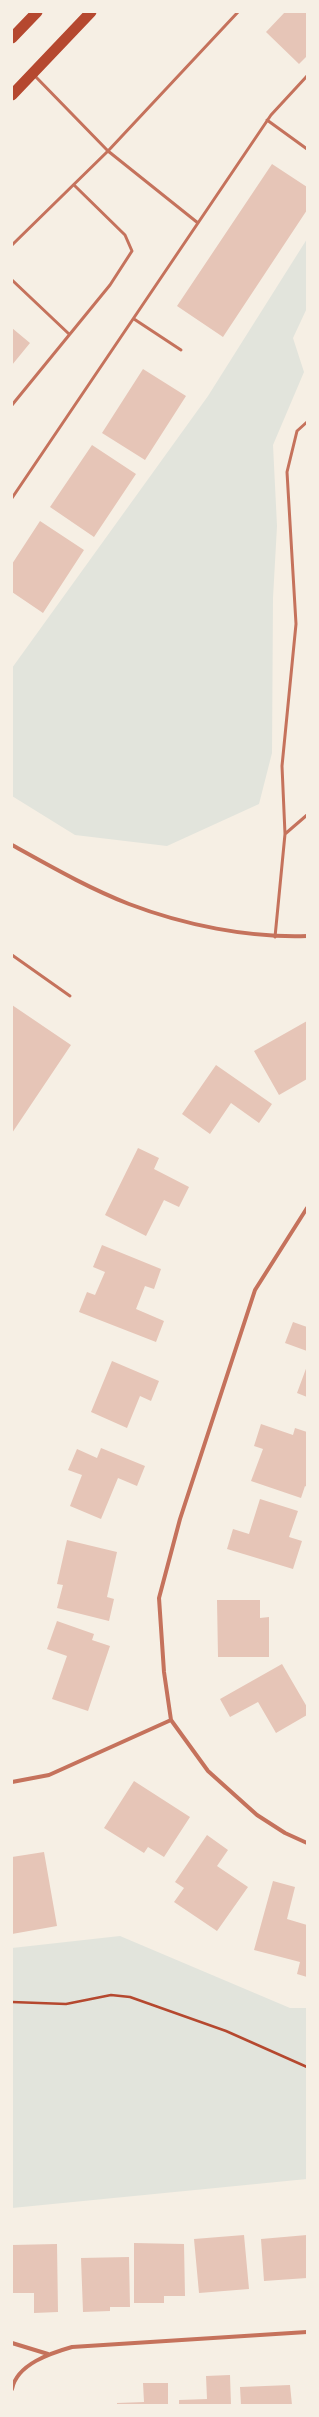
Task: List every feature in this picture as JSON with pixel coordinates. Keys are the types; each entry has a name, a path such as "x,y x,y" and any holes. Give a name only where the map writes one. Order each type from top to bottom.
{"highway":[{"path":"12,38 37,12"},
{"path":"12,96 91,12"}],"street":[{"path":"12,845 129,904 186,922 275,937 307,936"},
{"path":"307,1208 255,1290 180,1519 159,1598 164,1672 172,1720 214,1776 257,1814 285,1833 307,1843"},
{"path":"12,1782 49,1776 172,1720"},
{"path":"12,2389 24,2370 48,2354 72,2347 307,2332"},
{"path":"12,2343 48,2354"}],"lane":[{"path":"12,245 108,151 238,12"},
{"path":"33,73 108,151 198,223"},
{"path":"12,498 267,120 307,76"},
{"path":"267,120 307,149"},
{"path":"12,405 110,285 132,251 125,235 74,184"},
{"path":"12,280 69,334"},
{"path":"134,319 181,350"},
{"path":"275,937 285,834 282,766 296,624 287,472 297,431 307,422"},
{"path":"285,834 307,815"},
{"path":"12,955 70,996"}],"path":[{"path":"12,2002 66,2004 111,1995 130,1997 226,2031 307,2068"}],"shaded area":[{"path":"307,239 307,308 293,338 304,372 273,445 277,526 273,598 272,753 259,804 167,846 75,835 12,796 12,668 208,396"},
{"path":"120,1936 290,2008 307,2008 307,2179 12,2208 12,1948"}],"building":[{"path":"285,12 307,12 307,56 299,64 266,32"},
{"path":"272,164 307,187 307,210 223,337 177,306"},
{"path":"12,328 30,343 12,365"},
{"path":"143,369 186,396 145,460 102,433"},
{"path":"92,445 136,474 94,537 50,507"},
{"path":"40,521 84,550 43,613 12,592 12,564"},
{"path":"12,1005 71,1045 12,1133"},
{"path":"307,1021 307,1079 279,1095 254,1051"},
{"path":"216,1065 272,1104 259,1123 231,1103 210,1134 182,1114"},
{"path":"138,1148 159,1158 154,1169 189,1187 179,1207 164,1200 146,1236 105,1215"},
{"path":"102,1245 161,1269 154,1289 145,1286 136,1309 164,1321 156,1342 79,1312 87,1292 95,1295 105,1272 93,1267"},
{"path":"293,1322 307,1327 307,1351 285,1343"},
{"path":"112,1361 159,1381 151,1401 140,1396 127,1428 91,1412"},
{"path":"307,1366 307,1397 297,1393"},
{"path":"261,1424 293,1435 295,1428 307,1432 307,1487 305,1486 301,1498 251,1481 263,1449 254,1446"},
{"path":"101,1448 145,1466 137,1486 118,1478 101,1519 70,1506 82,1475 68,1470 77,1449 97,1458"},
{"path":"260,1499 298,1511 289,1537 302,1541 293,1569 227,1549 233,1529 249,1534"},
{"path":"67,1540 117,1552 107,1597 114,1599 109,1621 57,1608 63,1585 57,1584"},
{"path":"217,1600 260,1600 260,1618 269,1617 269,1657 218,1657"},
{"path":"57,1621 94,1634 92,1640 110,1646 88,1711 52,1699 67,1656 47,1649"},
{"path":"282,1664 307,1707 307,1715 276,1733 258,1702 230,1717 220,1699"},
{"path":"134,1781 190,1817 164,1857 148,1847 144,1853 104,1828"},
{"path":"207,1835 228,1850 217,1866 248,1887 217,1931 174,1902 184,1888 175,1882"},
{"path":"44,1852 57,1926 12,1934 12,1857"},
{"path":"273,1881 295,1887 287,1919 307,1925 307,1977 297,1974 300,1962 254,1950"},
{"path":"244,2235 249,2289 199,2293 194,2239"},
{"path":"307,2235 307,2278 264,2281 261,2239"},
{"path":"134,2243 184,2244 185,2296 164,2296 164,2303 134,2303"},
{"path":"57,2244 58,2312 34,2313 34,2293 12,2293 12,2245"},
{"path":"129,2257 130,2307 110,2307 110,2311 83,2312 81,2258"},
{"path":"230,2375 231,2405 179,2405 179,2400 207,2399 206,2376"},
{"path":"143,2383 168,2383 168,2405 117,2405 117,2403 144,2402"},
{"path":"290,2385 292,2405 241,2405 240,2387"}]}
